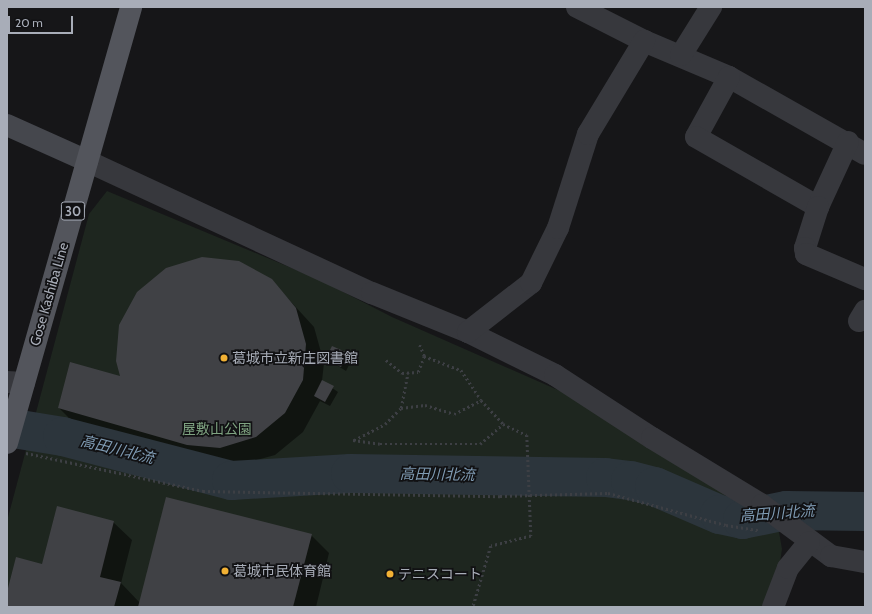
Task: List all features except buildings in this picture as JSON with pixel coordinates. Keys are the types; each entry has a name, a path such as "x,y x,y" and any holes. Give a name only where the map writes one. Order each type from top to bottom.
{"main road":[{"name":"Gose Kashiba Line","path":"7,443 15,415 15,382 88,161 131,7"}],"street":[{"path":"577,7 644,41 681,55 729,77 857,148 818,207 805,248 806,254 865,279"},
{"path":"681,55 711,7"},
{"path":"468,332 531,283 558,228 588,134 644,41"},
{"path":"729,77 696,137 818,207"},
{"path":"7,125 372,293 468,332 555,375 634,427 762,505 787,523 809,542 831,556 865,562"},
{"path":"773,607 788,568 809,542"}],"path":[{"path":"386,360 402,373 418,372 424,356 419,344"},
{"path":"424,356 461,370 480,400 503,424 527,435 530,464 531,536 491,546 473,607"},
{"path":"408,373 401,408 385,424 353,440 380,444 480,444 503,424"},
{"path":"401,408 425,405 454,414 480,400"},
{"path":"26,453 203,491 500,496 608,493 754,532 787,523"}],"green space":[{"name":"屋敷山公園","path":"107,191 318,279 392,317 567,394 787,523 779,532 782,549 779,569 766,607 7,607 7,521 89,214"}],"waterway":[{"name":"高田川北流","path":"7,427 62,436 231,480 350,473 605,477 630,480 654,486 719,514 742,519 786,510 865,511"}],"place":[{"name":"葛城市立新庄図書館","path":"224,358"},
{"name":"葛城市民体育館","path":"225,571"},
{"name":"テニスコート","path":"390,574"}]}
